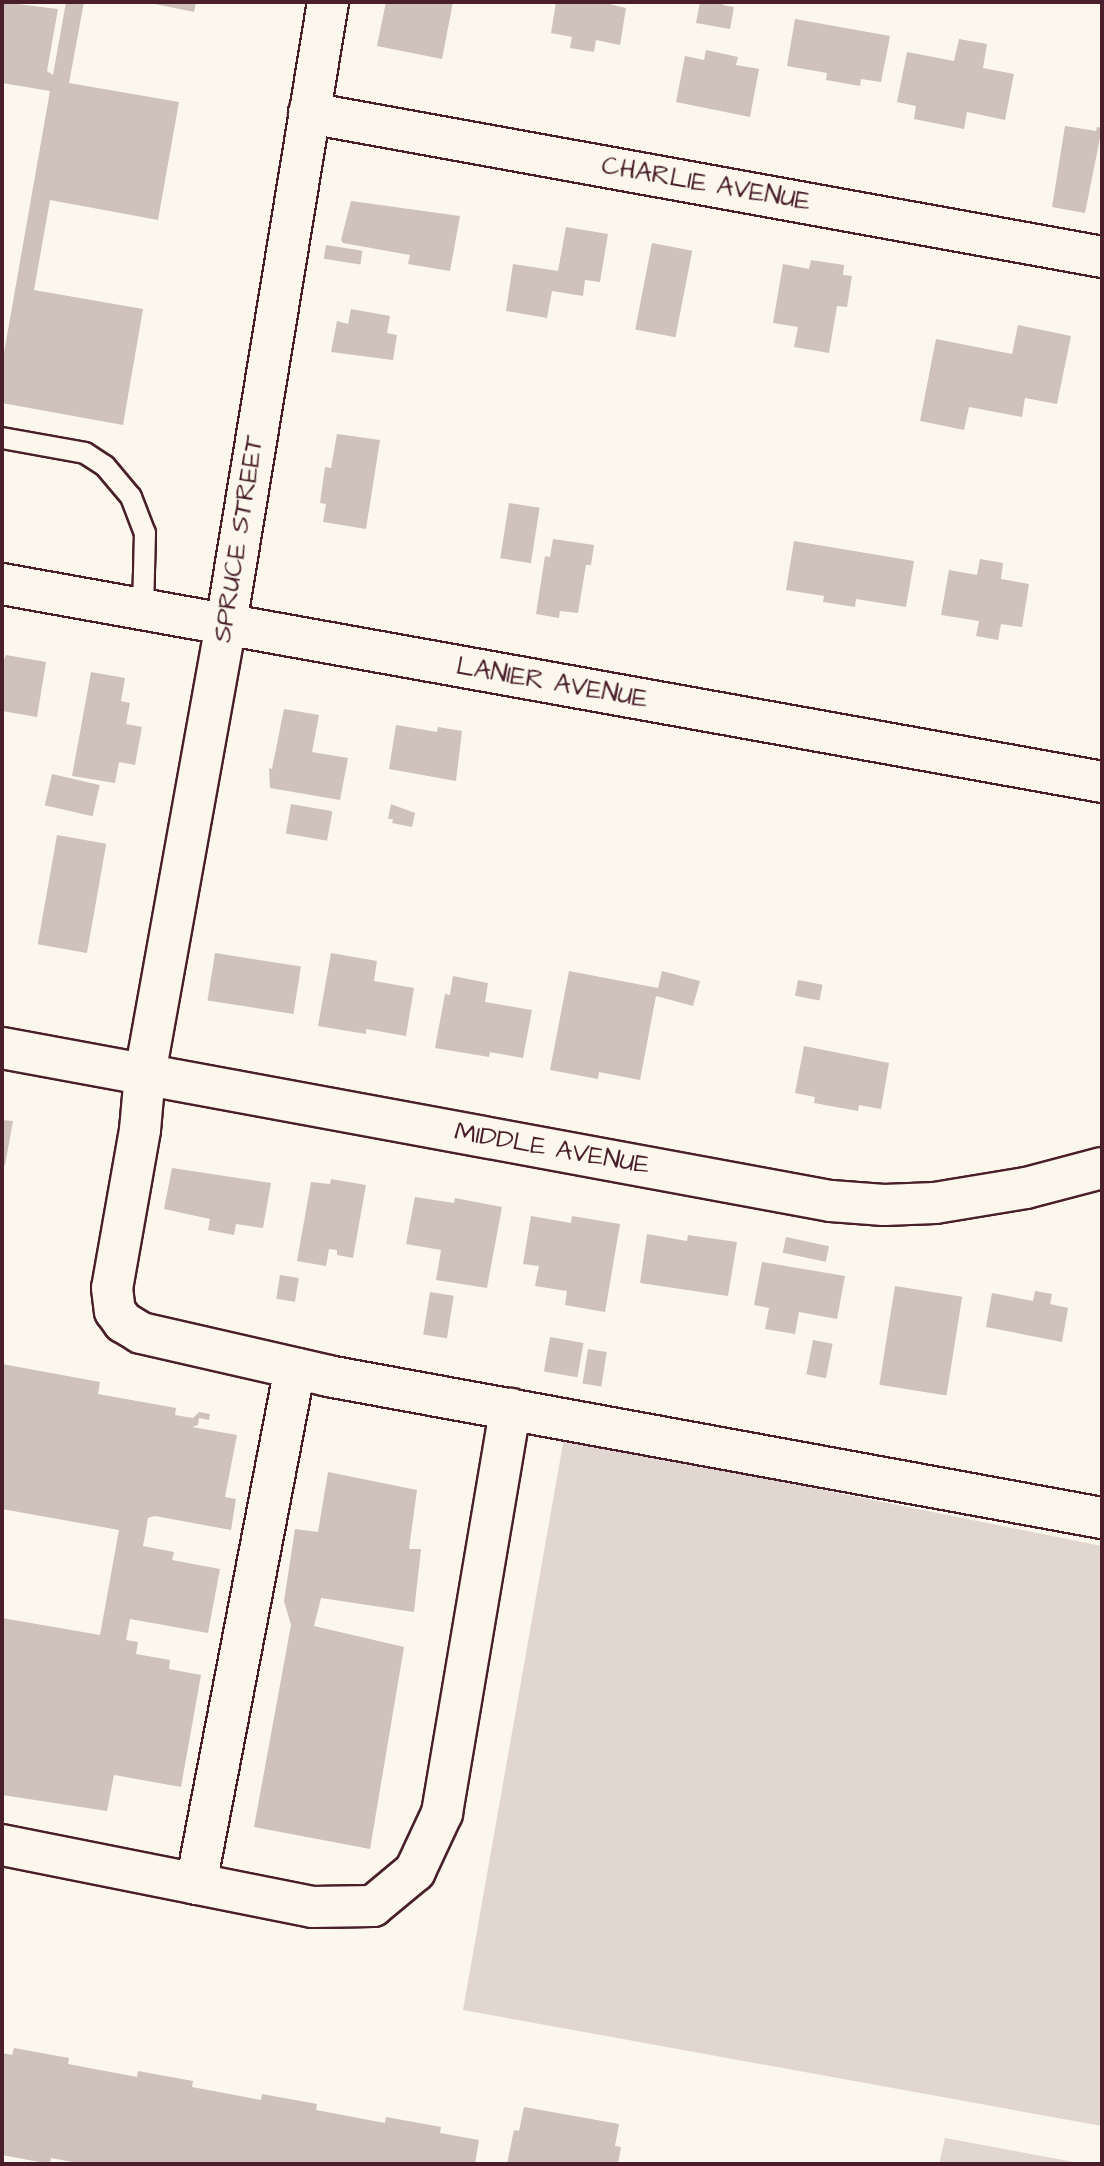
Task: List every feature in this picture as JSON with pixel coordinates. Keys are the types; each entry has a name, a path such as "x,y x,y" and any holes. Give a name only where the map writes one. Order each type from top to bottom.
{"street":[{"name":"SPRUCE STREET","path":"295,1368 141,1333 123,1322 115,1311 112,1288 140,1130 145,1074 226,624 328,2"},
{"name":"CHARLIE AVENUE","path":"309,113 1102,257"},
{"name":"LANIER AVENUE","path":"2,584 1102,782"},
{"name":"MIDDLE AVENUE","path":"2,1048 831,1201 884,1205 935,1203 1026,1188 1102,1168"},
{"path":"196,1884 295,1368 1102,1518"},
{"path":"2,1845 312,1907 373,1906 415,1871 442,1813 510,1409"}],"lane":[{"path":"2,438 85,453 105,466 131,497 145,533 143,609"}],"shaded area":[{"path":"564,1438 1102,1546 1102,2126 463,2010"},
{"path":"945,2138 1085,2164 939,2164"}],"building":[{"path":"2,2 58,9 47,71 53,75 66,2 84,2 69,83 179,102 158,220 50,200 34,290 143,309 123,425 2,403 2,364 50,91 2,83"},
{"path":"145,2 196,2 194,12"},
{"path":"386,2 453,2 442,59 377,46"},
{"path":"556,2 601,2 626,8 620,45 596,40 594,52 570,48 572,37 551,33"},
{"path":"700,2 723,2 723,5 734,7 730,29 696,23"},
{"path":"795,19 890,36 881,82 861,79 860,86 826,80 827,73 787,66"},
{"path":"959,39 987,44 983,68 1014,74 1005,120 967,112 964,129 914,119 916,106 897,102 907,52 954,61"},
{"path":"706,50 738,57 736,65 759,69 750,117 676,102 685,56 704,60"},
{"path":"1065,126 1096,131 1097,127 1102,128 1085,213 1052,207"},
{"path":"351,201 460,216 450,271 408,264 410,255 343,243 341,240"},
{"path":"566,227 608,234 600,282 585,280 583,296 552,291 547,318 506,311 513,264 558,271"},
{"path":"652,243 692,251 675,337 635,329"},
{"path":"326,245 363,251 360,265 324,259"},
{"path":"811,260 844,265 843,275 852,276 847,307 837,306 829,353 794,347 798,327 773,323 783,264 809,269"},
{"path":"351,309 390,316 387,333 397,335 393,360 331,352 337,321 348,324"},
{"path":"1018,325 1071,336 1057,404 1025,398 1022,417 969,407 964,430 920,421 936,339 1012,354"},
{"path":"337,434 380,440 366,529 323,522 326,504 320,503 325,467 331,468"},
{"path":"509,503 540,508 531,563 500,558"},
{"path":"553,539 594,545 591,565 586,565 578,613 560,611 559,618 536,614 545,556 550,557"},
{"path":"794,541 914,561 906,607 856,599 855,607 823,602 824,596 786,590"},
{"path":"980,559 1003,563 1001,579 1029,584 1022,627 1001,624 998,640 976,636 979,621 941,615 949,570 977,575"},
{"path":"6,655 46,662 37,717 2,711 2,664"},
{"path":"91,672 125,678 121,701 130,703 126,724 142,727 135,765 119,762 115,783 72,776"},
{"path":"284,709 319,715 312,752 348,758 340,800 270,788 269,768 272,769"},
{"path":"396,725 437,732 438,727 462,731 456,781 389,769"},
{"path":"52,774 100,785 93,816 45,805"},
{"path":"291,804 332,811 327,841 286,834"},
{"path":"391,804 415,813 412,827 392,823 393,819 388,819"},
{"path":"57,835 106,844 87,953 38,944"},
{"path":"215,953 301,967 293,1014 207,1000"},
{"path":"331,953 377,961 374,981 414,988 406,1036 366,1029 366,1034 318,1026"},
{"path":"569,971 658,988 662,971 700,981 693,1006 656,996 640,1080 599,1072 598,1079 550,1070"},
{"path":"453,976 488,983 485,1002 532,1010 523,1058 490,1052 489,1057 435,1048 445,994 450,995"},
{"path":"798,980 823,985 819,1000 795,996"},
{"path":"804,1046 889,1063 881,1109 859,1105 858,1111 814,1103 815,1097 795,1093"},
{"path":"2,1120 13,1121 5,1165 2,1165"},
{"path":"172,1168 271,1183 263,1228 236,1224 234,1235 208,1230 210,1219 164,1209"},
{"path":"331,1179 366,1185 353,1258 337,1255 337,1250 329,1249 326,1266 297,1261 311,1182 330,1184"},
{"path":"415,1197 454,1203 455,1198 502,1207 487,1288 436,1280 441,1250 406,1244"},
{"path":"531,1216 571,1223 572,1216 620,1224 605,1312 565,1305 567,1291 535,1286 539,1266 523,1264"},
{"path":"647,1234 687,1241 688,1235 737,1242 728,1296 640,1283"},
{"path":"786,1237 829,1246 826,1262 783,1253"},
{"path":"762,1262 845,1276 837,1319 799,1312 795,1334 765,1329 769,1308 754,1305"},
{"path":"280,1275 299,1278 295,1302 276,1299"},
{"path":"895,1286 962,1297 947,1395 879,1385"},
{"path":"1035,1291 1052,1294 1050,1304 1068,1308 1062,1342 986,1327 992,1293 1033,1301"},
{"path":"430,1292 454,1296 447,1338 423,1334"},
{"path":"550,1337 583,1343 577,1377 544,1371"},
{"path":"813,1340 833,1344 826,1378 806,1374"},
{"path":"588,1349 607,1352 601,1387 583,1384"},
{"path":"2,1364 100,1382 98,1394 176,1408 175,1415 193,1418 199,1412 210,1414 209,1420 199,1418 198,1425 192,1427 237,1435 225,1497 236,1499 231,1530 155,1516 148,1518 143,1546 174,1552 172,1560 220,1569 208,1633 130,1619 126,1640 138,1642 136,1654 170,1660 169,1669 201,1675 181,1787 114,1775 107,1811 2,1795 2,1618 100,1635 119,1530 2,1509"},
{"path":"328,1472 417,1490 409,1549 421,1549 414,1612 321,1598 314,1626 404,1647 370,1849 254,1827 291,1625 284,1601 295,1529 318,1532"},
{"path":"14,2048 69,2058 68,2064 137,2077 138,2071 193,2081 192,2087 261,2100 262,2094 317,2104 316,2110 385,2123 386,2117 441,2127 440,2133 479,2140 475,2164 83,2164 51,2158 50,2164 2,2155 2,2053 12,2055"},
{"path":"524,2107 619,2124 615,2146 621,2147 618,2164 507,2164 514,2130 519,2131"}]}
